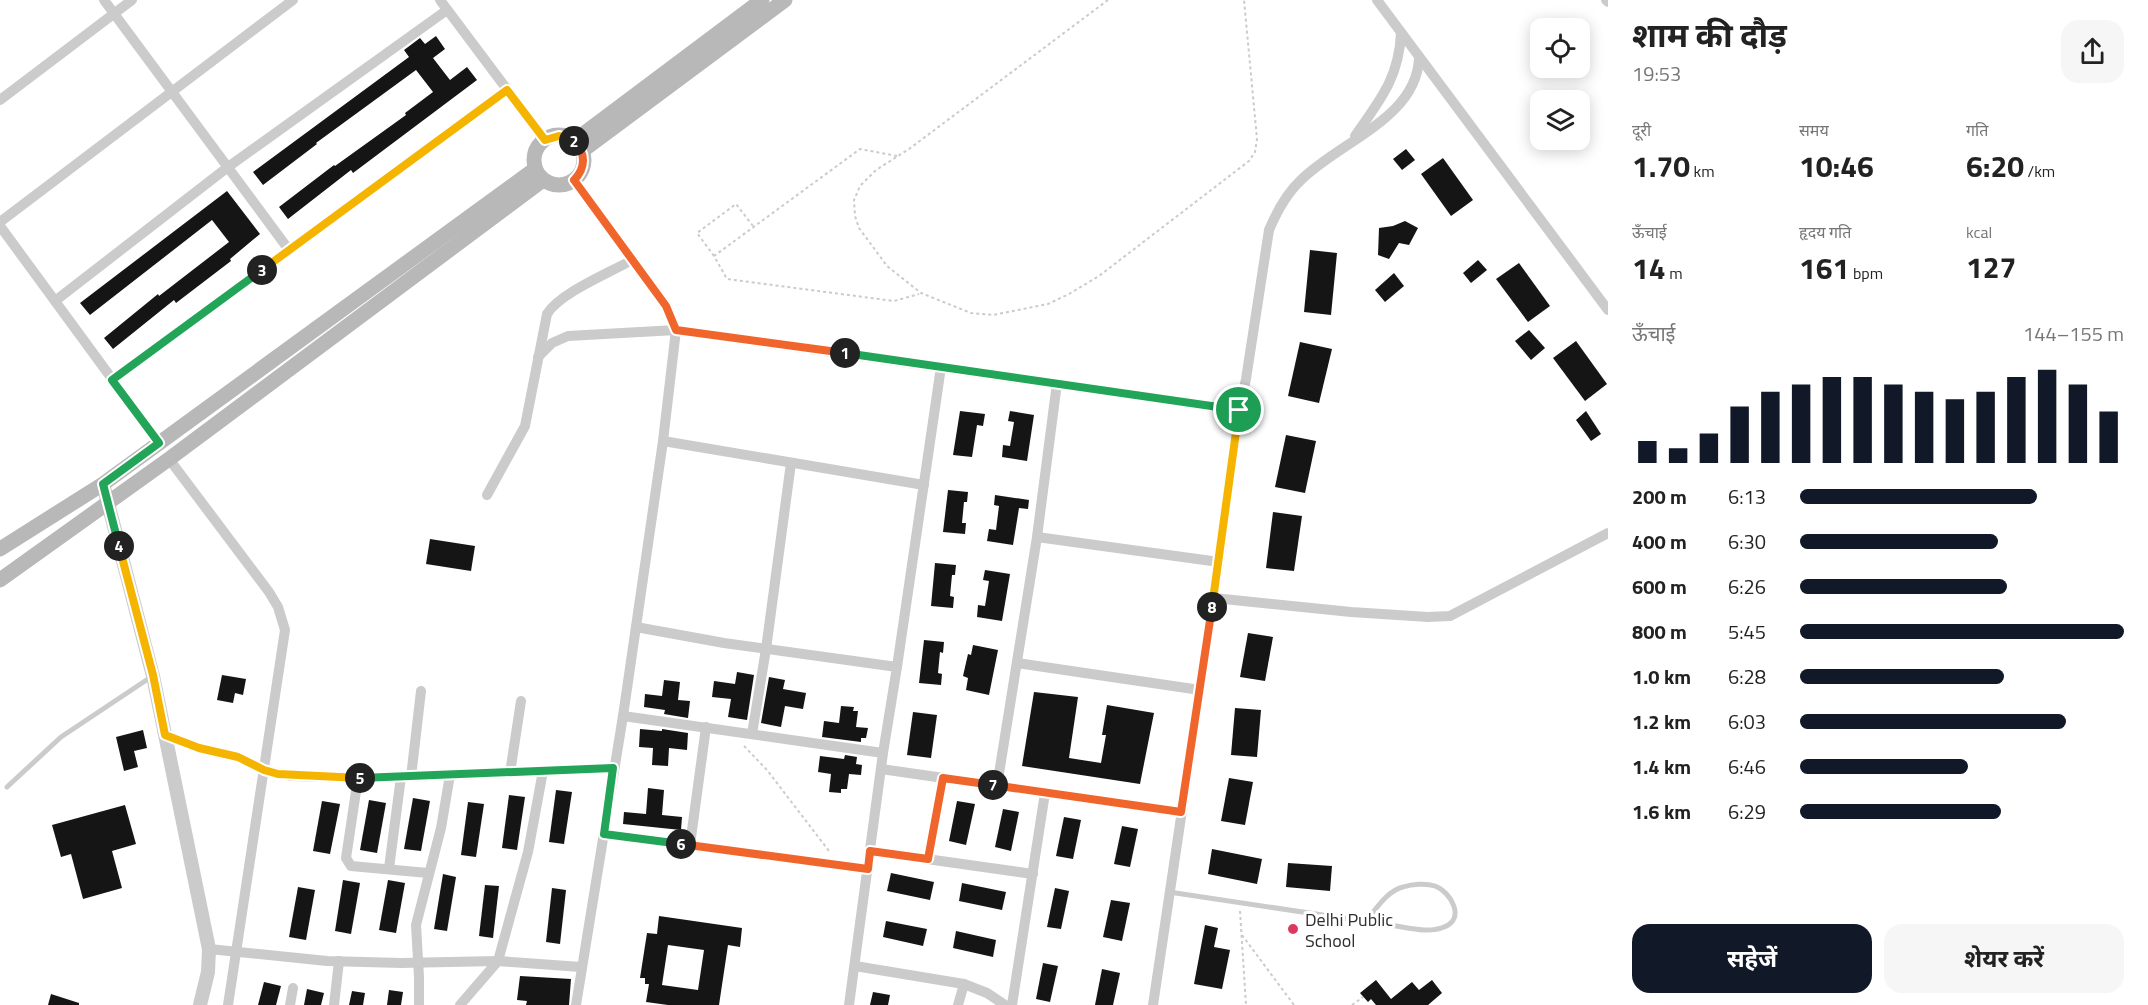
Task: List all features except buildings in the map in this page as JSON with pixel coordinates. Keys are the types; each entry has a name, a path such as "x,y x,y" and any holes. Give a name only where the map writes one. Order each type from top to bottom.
{"main road":[{"path":"578,146 762,0"},
{"path":"578,146 785,0"},
{"path":"559,136 578,146 583,158 582,170 574,180 564,185 553,185 539,175 534,163 536,150 545,140 559,136"},
{"path":"0,549 103,484 539,175"},
{"path":"0,580 169,459 539,175"}],"street":[{"path":"104,0 289,250"},
{"path":"0,100 132,0"},
{"path":"159,443 0,224 293,0"},
{"path":"440,0 545,140"},
{"path":"1377,0 1608,310"},
{"path":"55,301 228,167 447,10"},
{"path":"1352,141 1392,79 1400,51 1401,33"},
{"path":"1152,1005 1220,562 1239,410 1246,379 1269,230 1279,208 1302,179 1386,118 1403,102 1416,79 1419,58"},
{"path":"112,380 507,90"},
{"path":"574,180 666,306 676,330 663,441 623,716 576,1005"},
{"path":"487,495 525,426 547,314 563,298 632,260"},
{"path":"538,357 552,343 568,336 676,330 1239,410"},
{"path":"849,1005 883,753 941,367"},
{"path":"997,786 1036,537 1057,383"},
{"path":"663,441 924,485"},
{"path":"169,459 269,592 283,618 285,630 228,1005"},
{"path":"752,734 791,463"},
{"path":"103,484 153,675 209,949 208,972 200,1005"},
{"path":"1214,598 1351,612 1428,617 1450,616 1608,533"},
{"path":"1036,537 1220,562"},
{"path":"636,627 766,649 897,667"},
{"path":"1017,663 1200,690"},
{"path":"389,868 421,691"},
{"path":"510,773 521,701"},
{"path":"623,716 883,753"},
{"path":"690,845 706,727"},
{"path":"165,735 199,748 238,757 264,770 291,776 406,777 613,768"},
{"path":"881,769 1181,812"},
{"path":"460,1005 498,961 528,852 543,771"},
{"path":"418,1005 416,925 441,828 450,775"},
{"path":"358,778 346,858 351,866 428,873"},
{"path":"928,859 943,778"},
{"path":"1012,1005 1046,793"},
{"path":"604,834 868,869"},
{"path":"870,851 1033,874"},
{"path":"209,949 285,958 339,961 498,961 581,968"},
{"path":"333,1005 339,961"},
{"path":"855,966 964,984 987,993 1005,1005"},
{"path":"958,1005 964,984"},
{"path":"290,1005 293,988"}],"lane":[{"path":"7,787 61,737 153,675"},
{"path":"1170,891 1239,902 1366,921 1421,929 1438,929 1452,923 1455,917 1455,907 1446,892 1434,886 1420,884 1402,887 1379,905 1366,921"}],"path":[{"path":"1108,0 876,170 860,186 854,200 855,216 859,228 887,266 921,293 971,313 993,315 1047,304 1099,276 1249,161 1255,152 1257,139 1244,0"},
{"path":"714,256 860,149 897,156"},
{"path":"754,226 736,204 697,233 714,256 726,279 894,301 921,293"},
{"path":"730,730 767,770 808,826 841,865"},
{"path":"1239,902 1246,1005"},
{"path":"1241,933 1294,1005"},
{"path":"1352,1005 1363,997"}],"place":[{"name":"Delhi Public School","path":"1293,929"}],"route":[{"path":"507,90 545,140 554,136 564,136 579,146 582,151 583,164 582,170 574,180 666,306 676,330 1239,410 1220,562 1181,812 943,778 928,859 870,851 868,869 604,834 613,768 358,778 291,776 264,770 238,757 199,748 165,735 153,675 103,484 159,443 112,380 507,90"}]}
